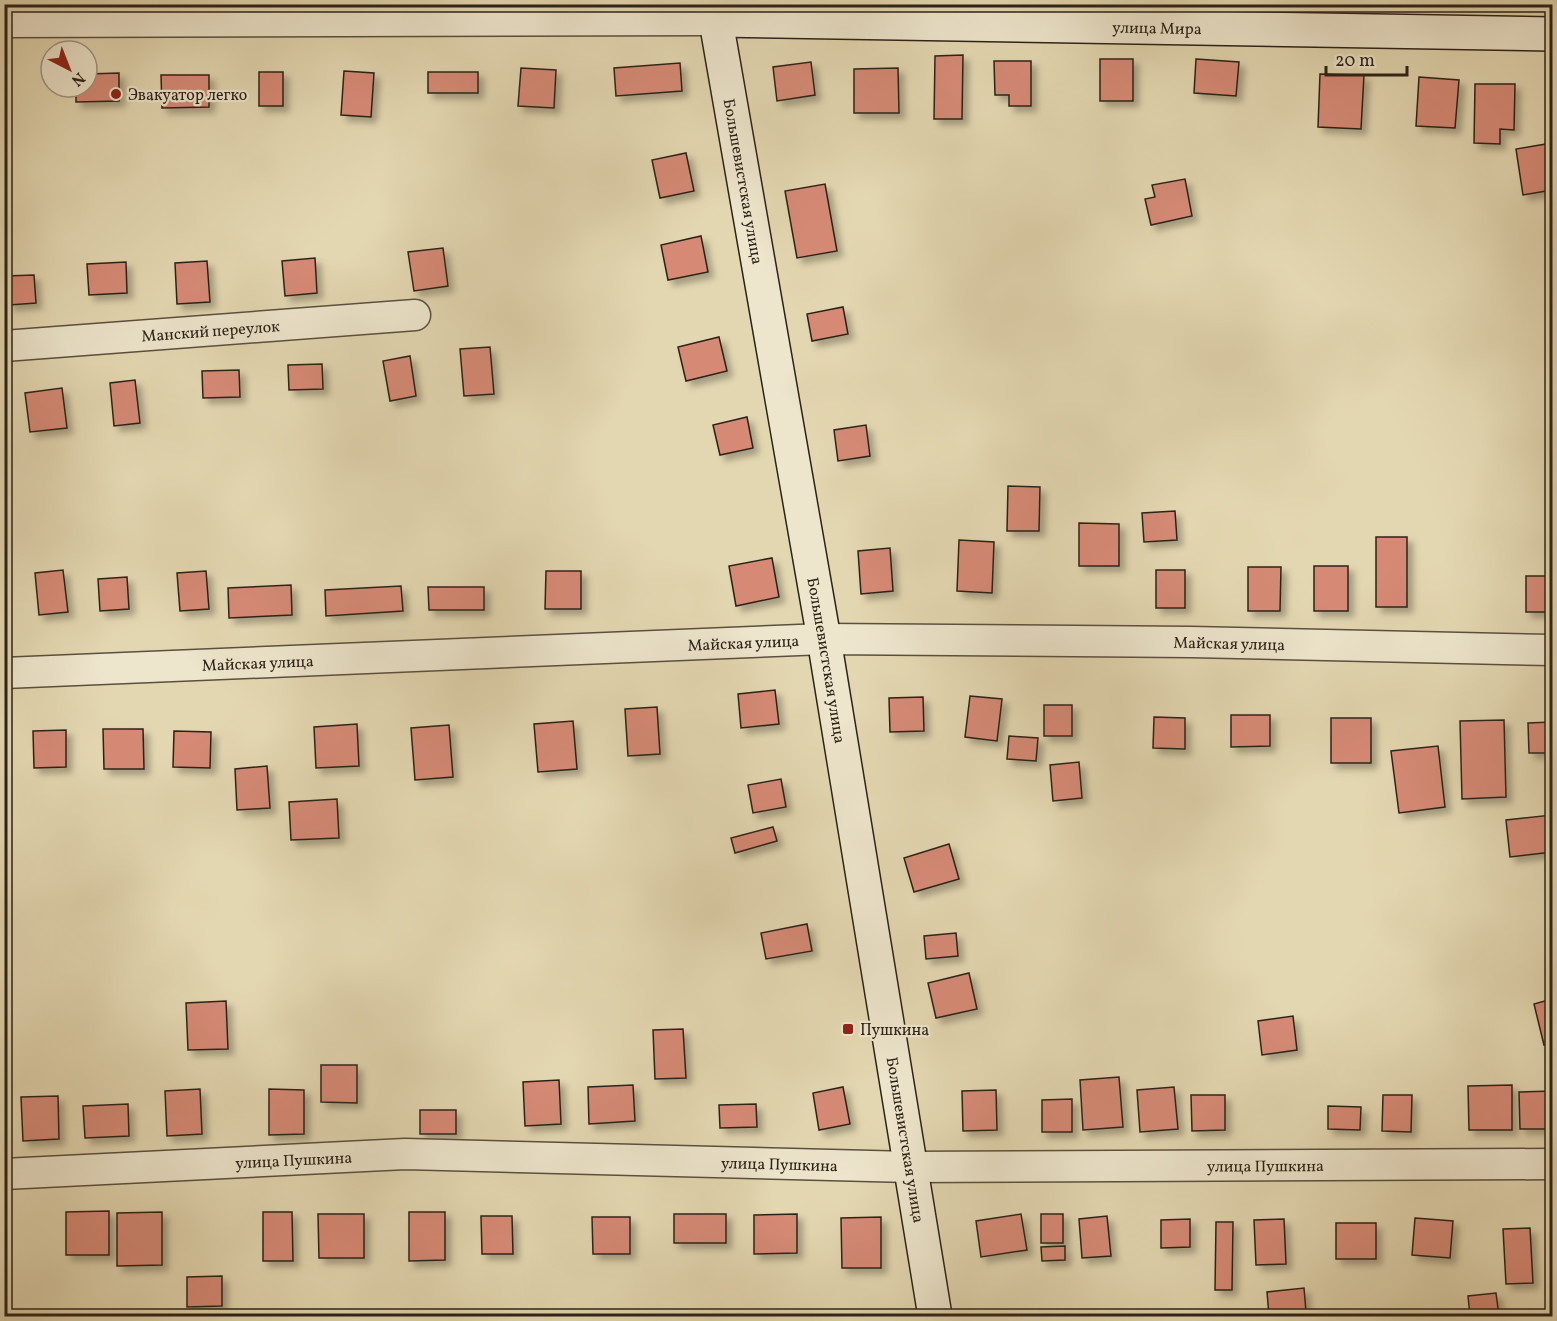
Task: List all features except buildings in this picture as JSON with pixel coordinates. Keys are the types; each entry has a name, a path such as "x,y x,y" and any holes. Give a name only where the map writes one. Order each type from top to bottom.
{"street":[{"name":"улица Мира","path":"4,22 714,12 1552,34"},
{"name":"Большевистская улица","path":"714,12 824,639 935,1317"},
{"name":"Манский переулок","path":"4,346 415,315"},
{"name":"Майская улица","path":"4,673 824,639 1191,642 1552,650"},
{"name":"улица Пушкина","path":"4,1174 405,1154 910,1167 1552,1164"}],"place":[{"name":"Эвакуатор легко","path":"116,94"},
{"name":"Пушкина","path":"848,1029"}]}
